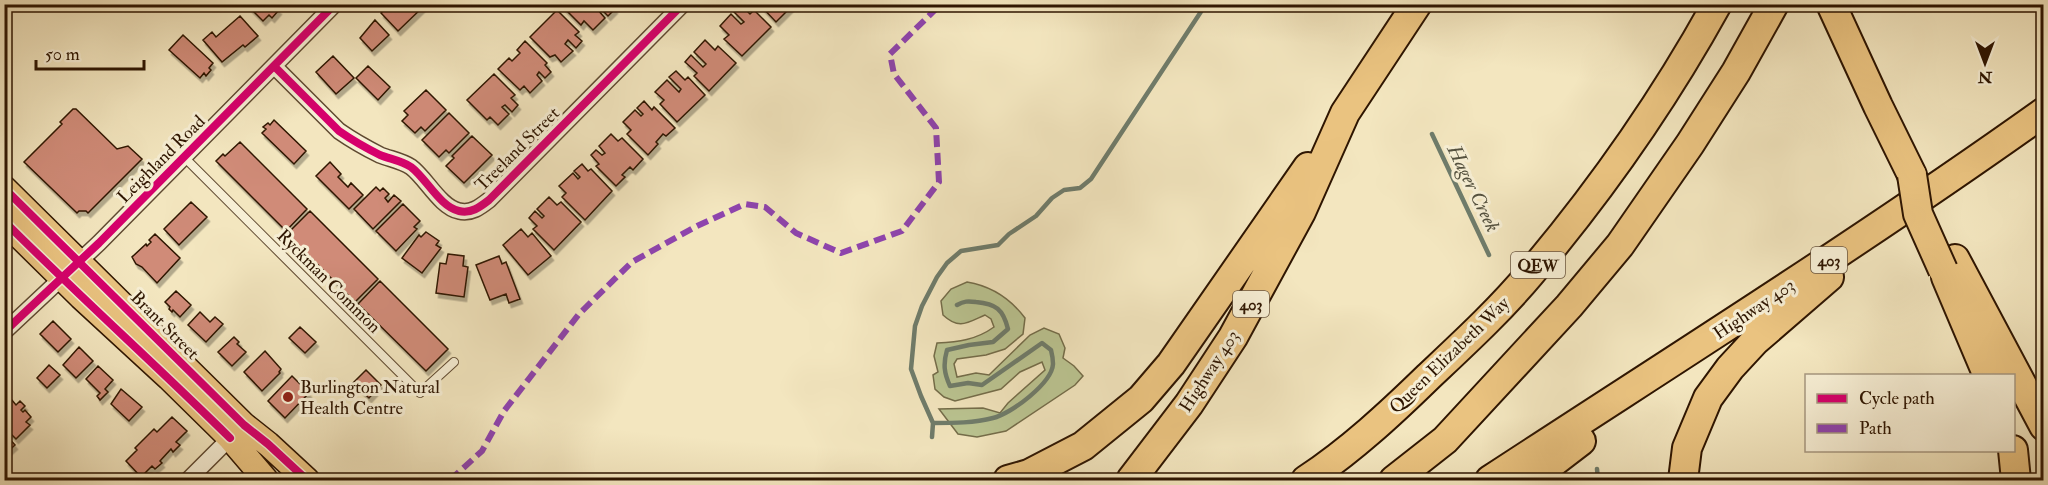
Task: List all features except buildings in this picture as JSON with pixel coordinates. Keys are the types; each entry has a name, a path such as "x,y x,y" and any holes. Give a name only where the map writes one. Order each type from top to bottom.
{"highway":[{"name":"Highway 403","path":"1131,480 1189,404 1233,337 1301,212 1345,113 1417,4"},
{"name":"Queen Elizabeth Way","path":"1306,480 1385,418 1474,334 1529,275 1594,195 1665,92 1717,4"},
{"name":"QEW","path":"1394,480 1452,432 1562,315 1620,245 1690,144 1736,72 1774,4"},
{"path":"1832,7 1912,175 1918,214 2013,374"},
{"name":"Highway 403","path":"1490,480 1950,179 2043,112"},
{"path":"1008,480 1029,474 1083,446 1141,399 1171,364 1345,113"},
{"path":"1683,480 1687,448 1708,398 1730,368 1764,333 1907,211 1950,179"},
{"path":"1949,264 1988,374"},
{"path":"1530,480 1677,368 1707,340"},
{"path":"2015,378 2043,426"},
{"path":"2013,452 2016,480"}],"main road":[{"name":"Brant Street","path":"4,188 79,261 237,431 266,480"},
{"name":"Brant Street","path":"4,221 169,378 237,431 268,444 307,480"}],"street":[{"name":"Leighland Road","path":"4,332 184,157 335,4"},
{"name":"Treeland Street","path":"274,66 339,131 382,155 410,167 449,207 459,212 471,212 489,200 683,4"},
{"path":"188,480 237,431"}],"lane":[{"name":"Ryckman Common","path":"184,157 420,393 454,362"}],"green space":[{"path":"967,282 984,286 999,294 1013,304 1025,318 1023,334 1005,349 986,355 957,359 954,364 957,377 976,373 989,375 1030,335 1044,328 1059,334 1065,348 1063,358 1083,376 1075,385 1006,431 977,437 958,434 939,409 983,408 1000,413 1045,370 1042,362 1020,372 1001,389 955,401 944,397 935,389 933,375 938,372 934,356 937,343 967,340 994,327 991,319 985,315 959,324 943,315 941,301 951,289"}],"waterway":[{"path":"933,423 911,369 915,326 922,306 937,277 947,263 961,251 998,245 1009,234 1036,216 1052,198 1064,190 1080,188 1091,179 1206,4"},
{"name":"Hager Creek","path":"1432,134 1489,255"},
{"path":"932,437 933,423 979,421 1010,411 1046,380 1053,364 1051,350 1042,343 982,385 968,383 950,386 945,368 947,350 993,342 1008,329 1001,312 994,306 971,301 957,305"},
{"name":"Hager Creek","path":"1597,469 1598,480"}],"marked path":[{"path":"450,480 482,451 504,411 579,314 632,262 697,226 745,204 765,207 796,233 841,253 902,231 939,182 936,128 894,74 890,54 941,4"}],"cycle path":[{"path":"4,332 99,243 335,4"},
{"path":"274,66 339,131 380,155 411,167 446,204 459,211 467,212 489,200 683,4"},
{"path":"4,188 244,425 307,480"},
{"path":"4,221 230,438"}],"place":[{"name":"Burlington Natural Health Centre","path":"288,397"}]}
